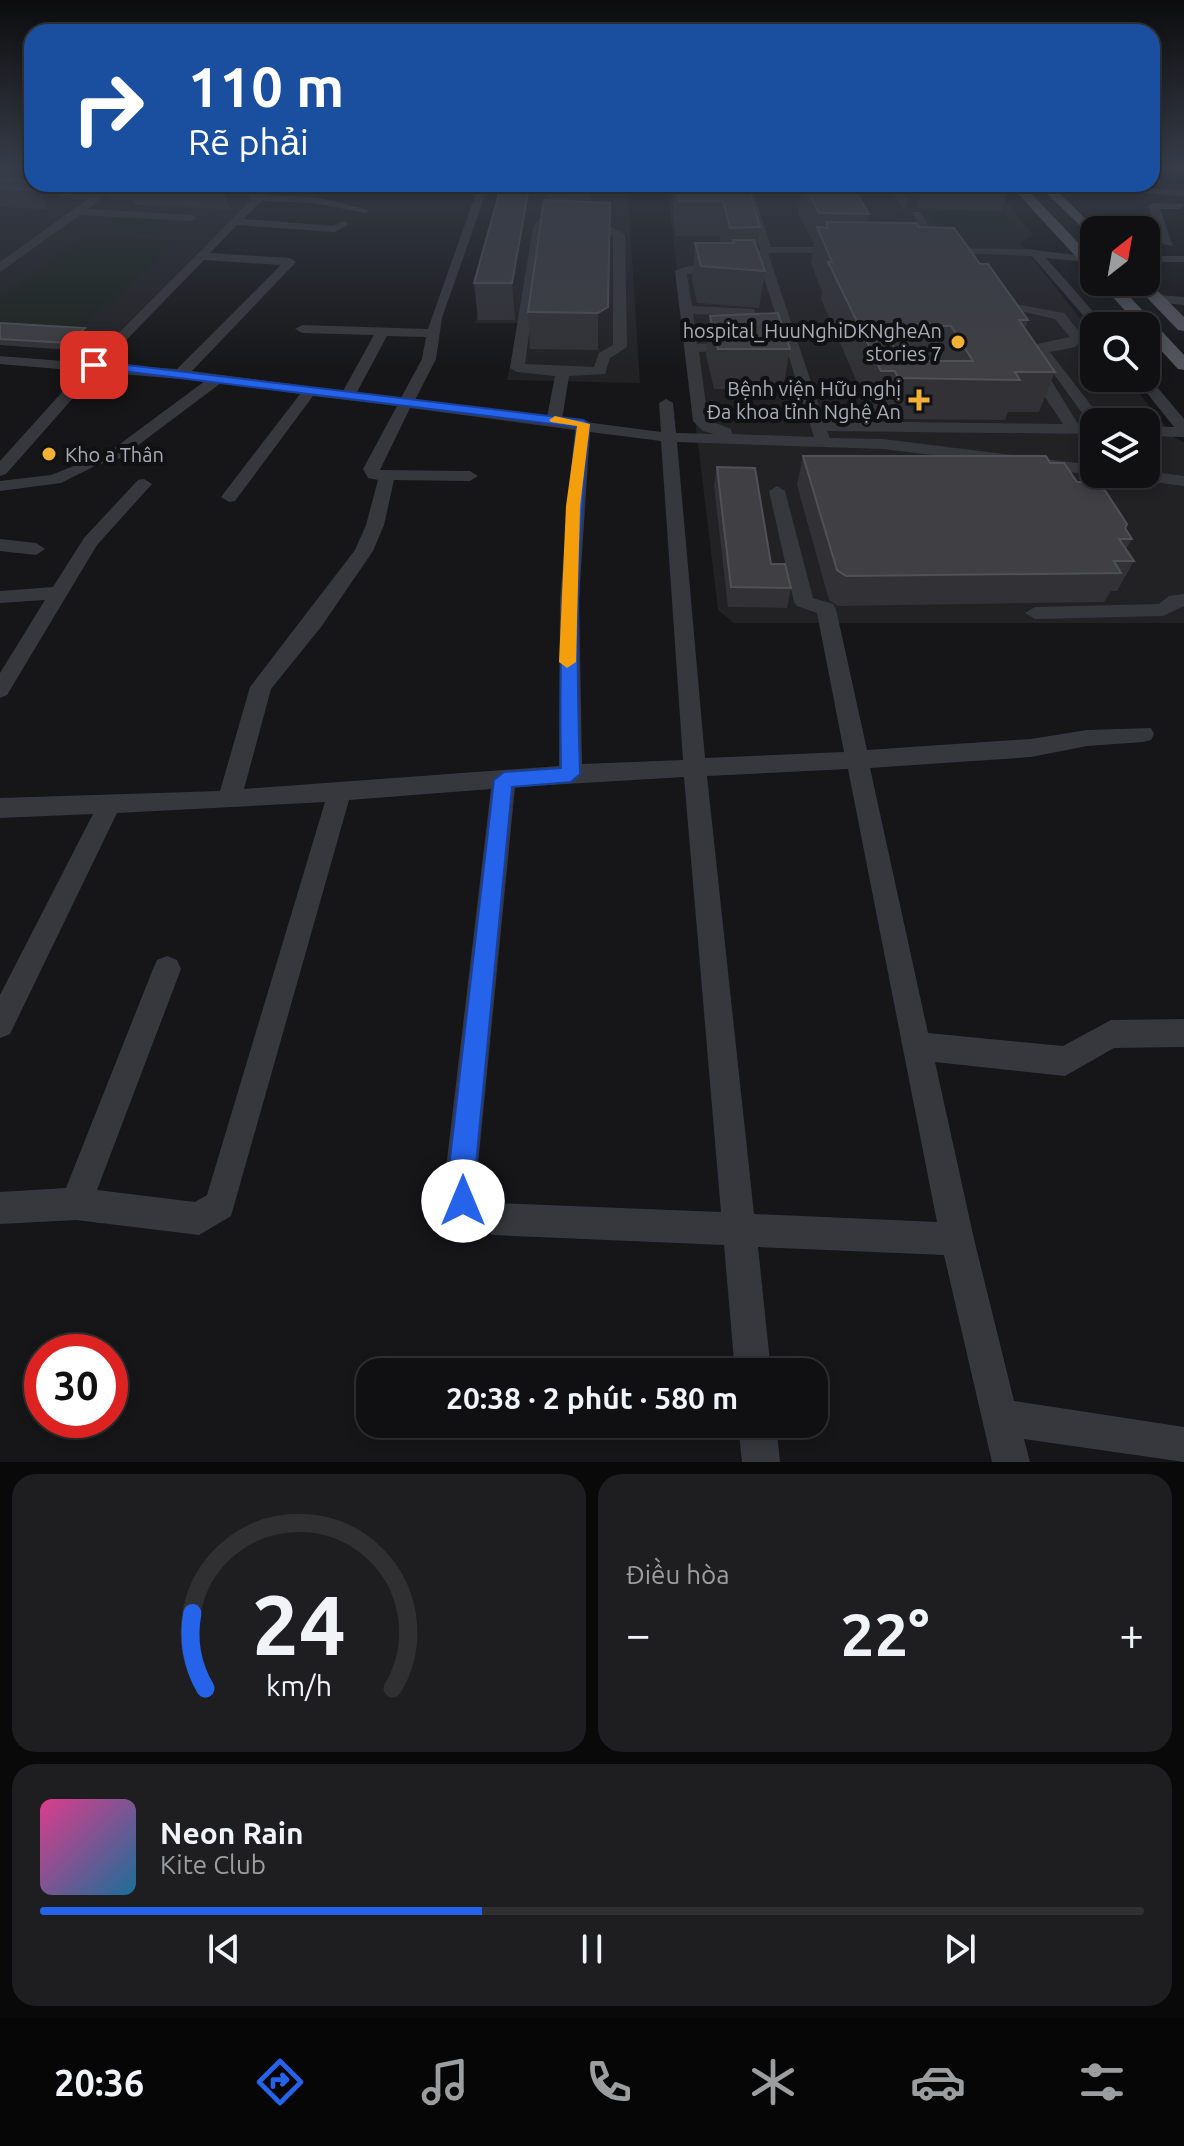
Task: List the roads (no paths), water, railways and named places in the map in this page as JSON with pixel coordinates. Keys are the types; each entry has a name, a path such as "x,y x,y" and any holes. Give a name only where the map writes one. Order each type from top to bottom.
{"main road":[{"path":"1064,235 1080,251"},
{"path":"1119,296 1133,312"},
{"path":"1155,296 1184,326"},
{"path":"1160,341 1184,365"}],"street":[{"path":"0,268 47,235"},
{"path":"0,471 94,365 222,235"},
{"path":"466,235 433,333 429,359 371,469 374,475 470,476"},
{"path":"549,235 517,368 563,372 600,371 604,356 620,347 619,235"},
{"path":"761,235 766,250"},
{"path":"928,235 937,250"},
{"path":"0,246 30,247"},
{"path":"753,269 766,250 859,250"},
{"path":"921,250 1036,253 1080,260"},
{"path":"952,251 962,263"},
{"path":"972,251 981,263"},
{"path":"1036,253 1084,312"},
{"path":"181,374 290,262 201,256"},
{"path":"1160,259 1184,259"},
{"path":"753,269 682,270 690,348 701,421 705,426 724,432 820,433 1080,468"},
{"path":"753,269 820,433"},
{"path":"998,288 1008,301 999,303"},
{"path":"1158,299 1184,301"},
{"path":"999,303 1048,311 1063,318 1077,338 1073,343 1029,340"},
{"path":"999,303 1029,340 1048,356 1086,408"},
{"path":"688,310 749,312 758,345 690,348"},
{"path":"1070,328 1080,328"},
{"path":"302,329 381,334 433,333"},
{"path":"349,394 381,334"},
{"path":"1029,340 1027,352 1043,384 1074,429"},
{"path":"0,360 181,374 554,419 666,437 1080,429"},
{"path":"1039,372 1059,371"},
{"path":"554,419 563,372"},
{"path":"0,486 46,482 121,451 218,379"},
{"path":"229,497 310,390"},
{"path":"1153,392 1184,431"},
{"path":"666,403 666,437 695,769 752,1358"},
{"path":"571,774 567,646 573,506 583,424"},
{"path":"1160,431 1184,431"},
{"path":"229,800 261,687 314,622 364,551 375,525 387,475"},
{"path":"1160,478 1184,481"},
{"path":"0,690 97,532 144,484"},
{"path":"777,491 804,602 824,607 828,616 957,1239 1011,1462"},
{"path":"0,545 36,549"},
{"path":"0,597 60,593"},
{"path":"1035,613 1163,610 1176,600 1184,600"},
{"path":"0,808 229,800 571,774 856,760 1031,748 1087,738 1143,734"},
{"path":"504,780 460,1185 463,1201 476,1215 493,1219 740,1227 957,1239"},
{"path":"0,1208 76,1204 199,1219 220,1205 340,790"},
{"path":"0,1024 110,804"},
{"path":"76,1204 167,969"},
{"path":"919,1046 1065,1061 1111,1034 1184,1033"},
{"path":"1001,1417 1184,1446"},
{"path":"758,1438 761,1462"}],"place":[{"name":"hospital_HuuNghiDKNgheAn stories 7","path":"958,342"},
{"name":"Bệnh viện Hữu nghị Đa khoa tỉnh Nghệ An","path":"919,400"},
{"name":"Kho a Thân","path":"49,454"}]}
